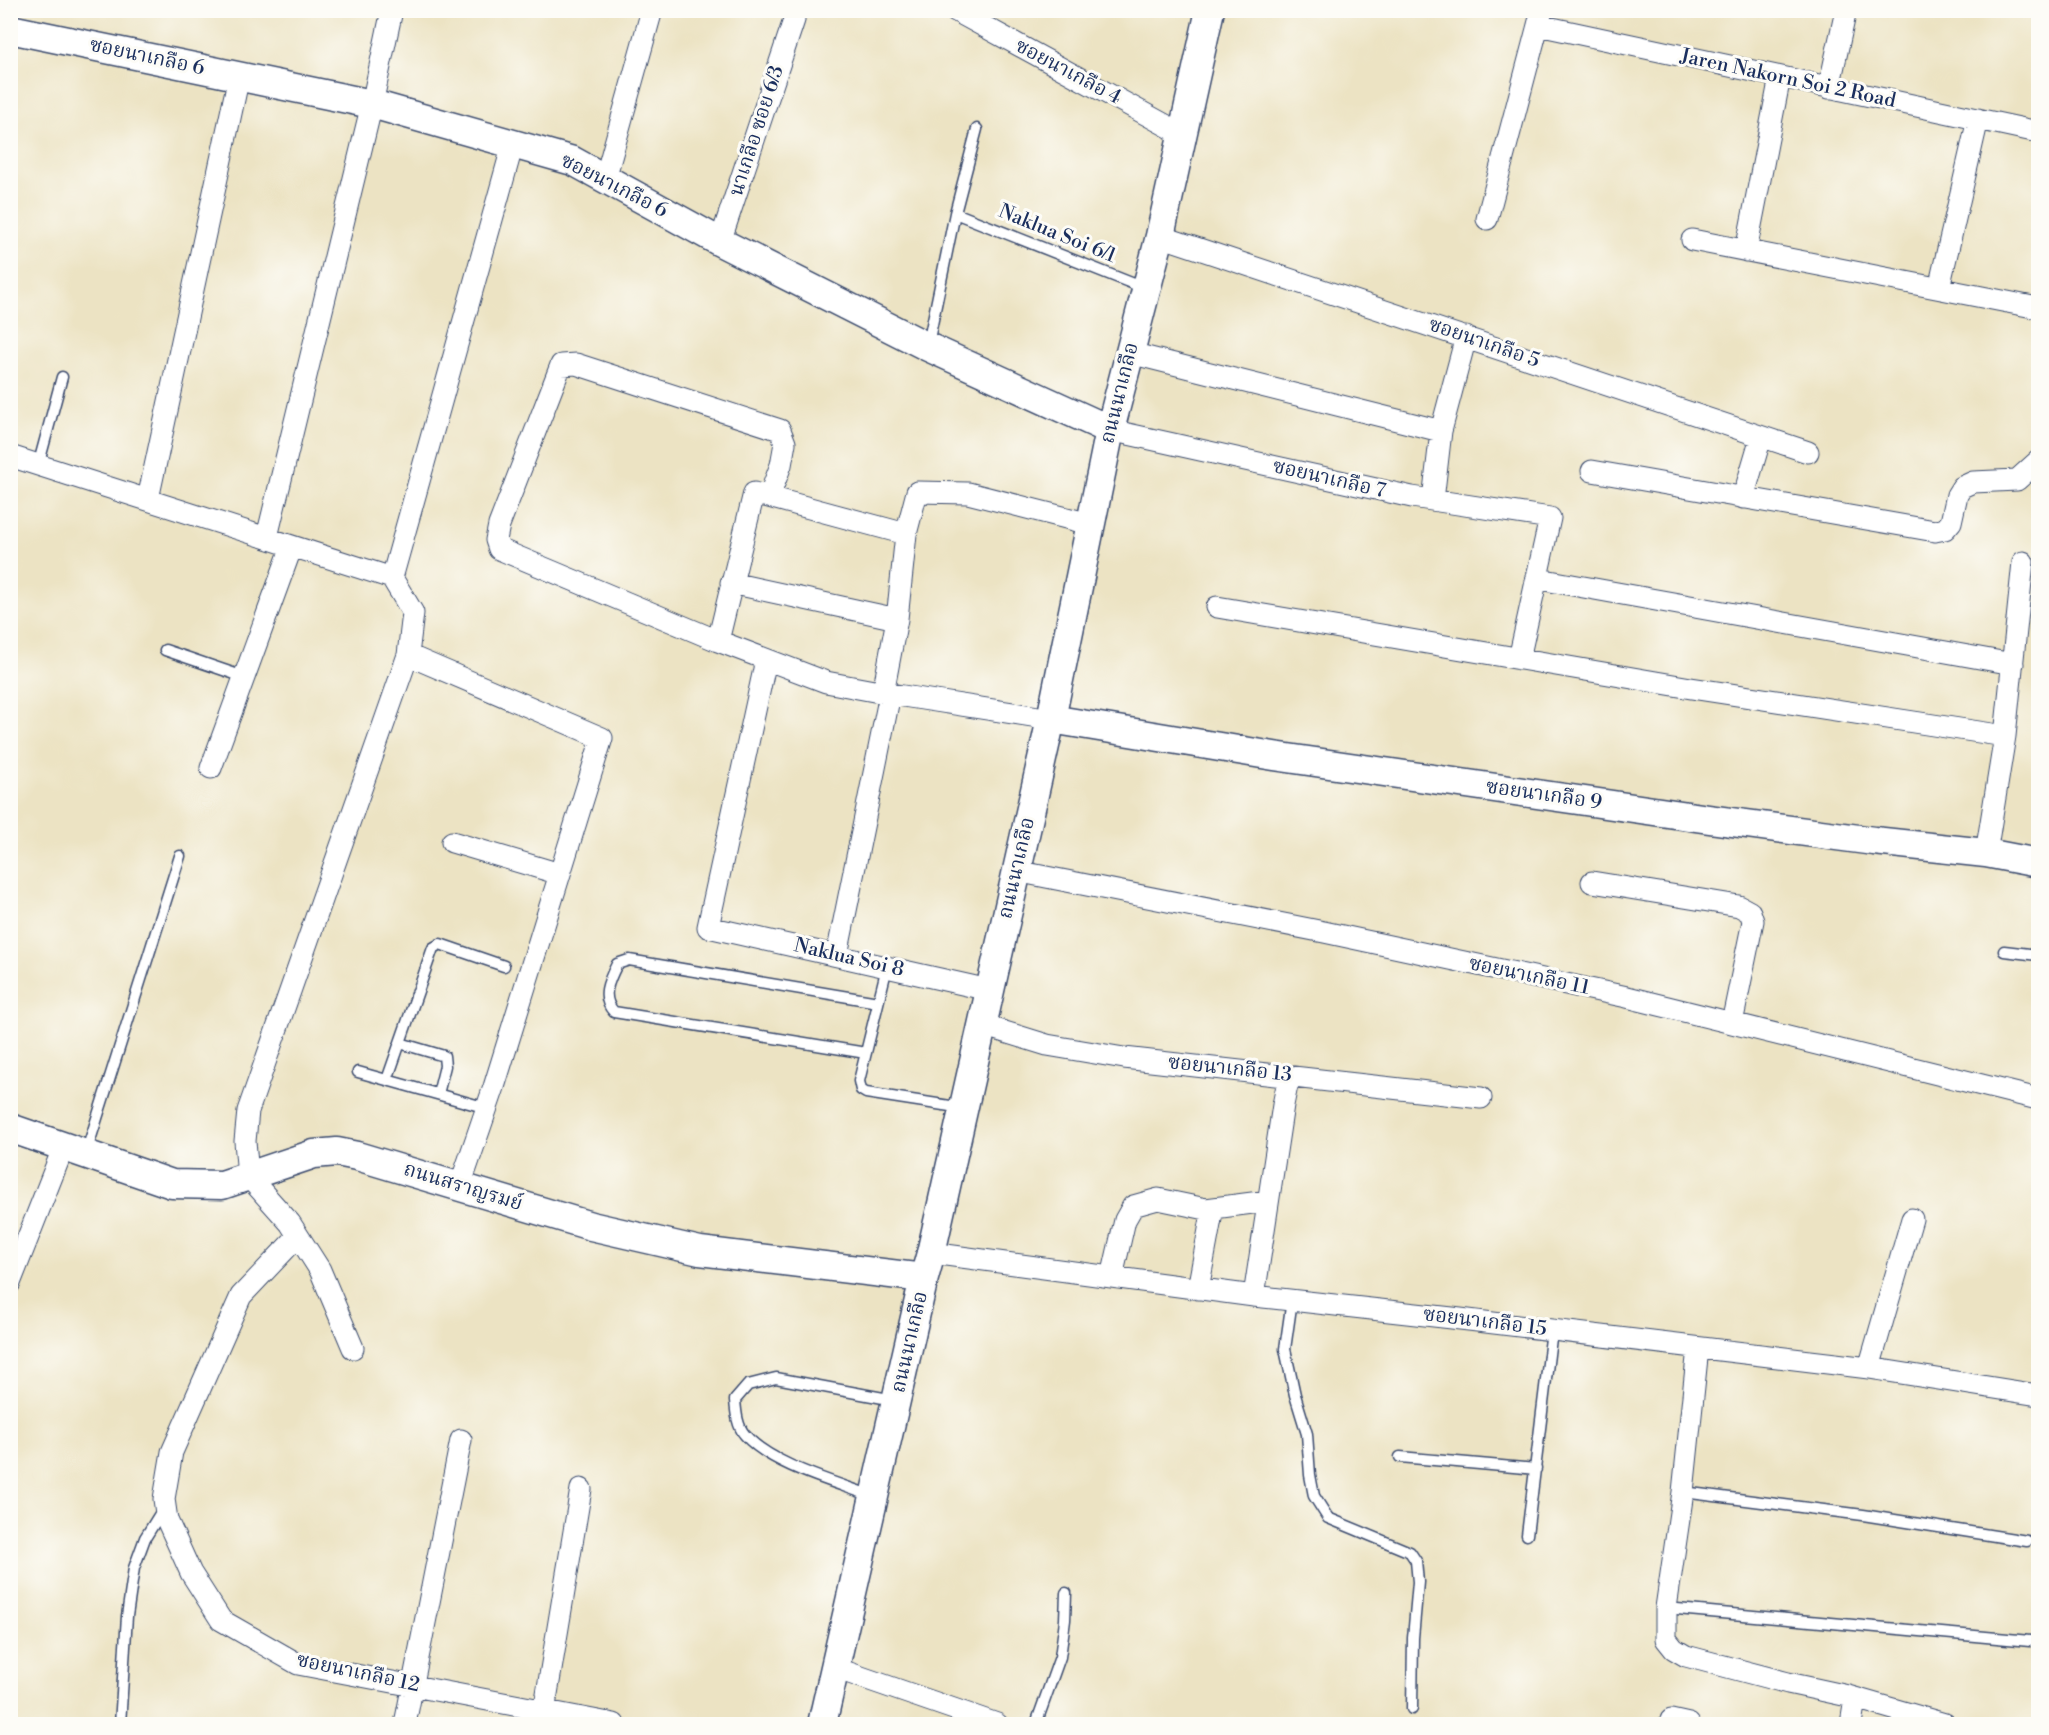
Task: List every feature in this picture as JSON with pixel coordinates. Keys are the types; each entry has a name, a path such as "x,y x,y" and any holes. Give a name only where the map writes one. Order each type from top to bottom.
{"street":[{"path":"267,537 372,104 392,10"},
{"path":"605,178 652,10"},
{"name":"ซอยนาเกลือ 4","path":"954,10 1182,134"},
{"name":"ถนนนาเกลือ","path":"822,1725 1051,719 1110,430 1160,236 1210,10"},
{"path":"1829,88 1846,10"},
{"path":"1487,219 1540,18"},
{"name":"Jaren Nakorn Soi 2 Road","path":"1540,18 1780,77 2038,132"},
{"name":"นาเกลือ ซอย 6/3","path":"720,242 794,20"},
{"name":"ซอยนาเกลือ 6","path":"10,29 372,104 573,161 720,242 928,347 1110,430"},
{"path":"148,499 239,76"},
{"path":"1746,250 1780,77"},
{"path":"1939,288 1978,119"},
{"path":"392,578 513,144"},
{"name":"ซอยนาเกลือ 5","path":"1160,236 1808,452"},
{"path":"1692,240 2033,307"},
{"path":"1433,500 1441,431 1466,337"},
{"path":"1130,353 1441,431"},
{"path":"769,497 785,443 780,430 576,364 561,365 499,525 496,540 499,549 718,641 826,682 886,694 1051,719"},
{"name":"ซอยนาเกลือ 7","path":"1110,430 1400,495 1550,518 1520,659"},
{"path":"1743,498 1761,437"},
{"path":"10,456 392,578 412,613 408,655 248,1112 245,1141 248,1176 290,1223 320,1270 353,1348"},
{"path":"1592,471 1935,531 1945,530 1951,522 1957,495 1962,487 1972,482 2017,480 2038,461"},
{"path":"837,955 886,694 906,534 917,492 968,493 1090,524"},
{"path":"718,641 754,493 906,534"},
{"path":"210,768 292,546"},
{"path":"1986,853 2005,736 2023,562"},
{"path":"1550,581 2013,664"},
{"path":"731,583 897,619"},
{"path":"1216,607 1691,688 2005,736"},
{"path":"408,655 602,738 487,1108 460,1186"},
{"name":"Naklua Soi 8","path":"766,660 708,927 989,990"},
{"name":"ซอยนาเกลือ 9","path":"1051,719 1274,756 1685,816 1986,853 2038,863"},
{"path":"452,842 560,874"},
{"name":"ซอยนาเกลือ 11","path":"1016,871 1627,997 2038,1099"},
{"path":"1592,882 1738,906 1750,912 1753,921 1731,1023"},
{"name":"ซอยนาเกลือ 13","path":"982,1025 1047,1045 1124,1058 1481,1098"},
{"path":"1254,1296 1289,1076"},
{"name":"ถนนสราญรมย์","path":"10,1128 172,1184 222,1185 314,1154 337,1152 591,1226 700,1251 928,1266"},
{"path":"10,1283 75,1150"},
{"path":"1112,1277 1125,1220 1133,1206 1158,1199 1206,1209 1268,1201"},
{"path":"1198,1288 1213,1208"},
{"path":"1869,1368 1912,1220"},
{"name":"ซอยนาเกลือ 12","path":"298,1236 241,1296 172,1452 164,1498 167,1520 191,1573 221,1620 298,1664 412,1685 543,1718 614,1725"},
{"name":"ซอยนาเกลือ 15","path":"928,1266 1112,1277 1254,1296 1869,1368 2038,1395"},
{"path":"1698,1348 1683,1492 1666,1608 1666,1640 1674,1649 1686,1656 1788,1683 1848,1695 1945,1725"},
{"path":"405,1725 461,1440"},
{"path":"543,1718 582,1489"},
{"path":"836,1668 997,1725"},
{"path":"1851,1725 1855,1699"}],"lane":[{"path":"928,347 955,213 977,129"},
{"name":"Naklua Soi 6/1","path":"955,213 1146,289"},
{"path":"38,466 62,377"},
{"path":"165,650 244,677"},
{"path":"75,1150 180,856"},
{"path":"387,1080 433,948 440,944 504,966"},
{"path":"2004,951 2038,956"},
{"path":"866,1053 614,1012 607,1005 610,979 617,964 629,960 878,1002"},
{"path":"887,967 859,1081 861,1090 866,1094 963,1108"},
{"path":"400,1044 444,1056 445,1066 438,1094"},
{"path":"358,1072 487,1108"},
{"path":"1292,1300 1285,1349 1295,1395 1307,1434 1314,1496 1328,1518 1410,1552 1416,1560 1418,1582 1413,1638 1412,1709"},
{"path":"1527,1535 1552,1330"},
{"path":"875,1497 787,1464 760,1448 744,1434 736,1416 735,1400 748,1385 776,1378 897,1401"},
{"path":"1400,1457 1536,1469"},
{"path":"1683,1492 1863,1515 2027,1541"},
{"path":"120,1725 127,1617 134,1568 145,1538 165,1506"},
{"path":"1036,1725 1060,1657 1066,1593"},
{"path":"1666,1608 2030,1641"}]}
